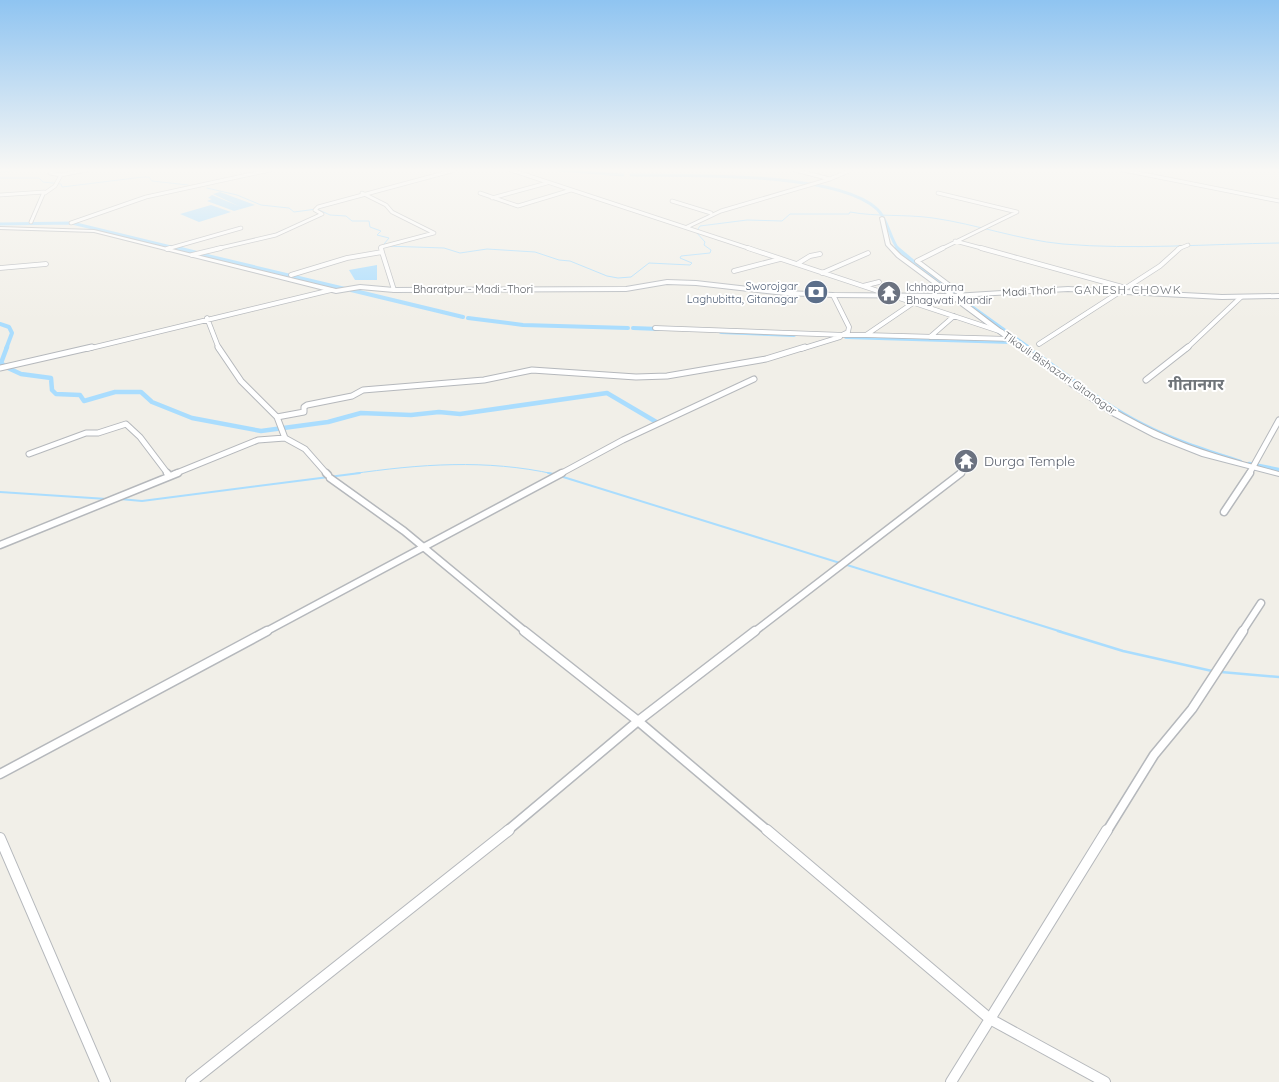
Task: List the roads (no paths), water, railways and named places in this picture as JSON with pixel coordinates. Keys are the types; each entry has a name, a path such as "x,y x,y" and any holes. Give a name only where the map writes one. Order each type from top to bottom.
{"main road":[{"name":"Tikauli Bishazari Gitanagar","path":"882,220 884,230 892,249 957,295 1075,387 1133,424 1205,454 1279,474"},
{"name":"Bharatpur - Madi -Thori","path":"0,228 87,230 331,290 360,287 394,290 626,289 672,282 785,294 957,295"},
{"name":"Madi Thori","path":"957,295 1036,289 1124,289 1241,297 1279,296"}],"street":[{"path":"70,223 77,220"},
{"path":"192,255 276,235 307,220"},
{"path":"394,290 381,248 434,233 409,220"},
{"path":"667,220 1003,332"},
{"path":"687,227 698,220"},
{"path":"957,295 917,262 955,241 999,220"},
{"path":"167,249 241,228"},
{"path":"955,241 1124,289"},
{"path":"1039,344 1160,266 1182,247 1188,245"},
{"path":"291,274 347,258 382,252"},
{"path":"822,273 829,268 868,253"},
{"path":"797,264 810,256 820,254"},
{"path":"734,272 781,259"},
{"path":"0,268 46,264"},
{"path":"862,286 878,282"},
{"path":"0,368 54,357 207,318 331,290"},
{"path":"276,417 304,412 304,407 307,405 352,396 363,390 484,380 532,370 636,377 667,376 766,359 842,336 848,332 849,327 833,295"},
{"path":"1146,380 1196,341 1241,297"},
{"path":"866,335 913,303"},
{"path":"930,337 954,316"},
{"path":"207,318 217,346 241,381 276,417 286,438"},
{"path":"655,328 842,336 1012,339"},
{"path":"0,774 622,440 754,379"},
{"path":"1224,512 1254,467 1279,420"},
{"path":"29,454 86,433 98,433 126,424 140,437 170,476"},
{"path":"0,546 258,440 286,438 305,449 329,477 404,531 422,548 569,668 638,721 990,1019 1105,1082"},
{"path":"191,1082 477,857 638,721 968,468"},
{"path":"951,1082 1154,755 1192,709 1261,603"},
{"path":"0,838 104,1082"}],"water":[{"path":"377,265 377,280 355,280 349,270"}],"waterway":[{"path":"351,220 369,221 370,227 381,231 377,235 389,238 384,244 385,246 444,248 460,253 487,249 535,252 559,260 570,261 607,276 618,278 631,277 649,263 690,265 692,263 680,258 681,256 710,253 711,250 704,245 705,242 696,232 700,226 743,220"},
{"path":"764,220 783,220"},
{"path":"885,220 898,249"},
{"path":"946,220 1047,242 1090,246 1144,247 1279,243"},
{"path":"0,224 72,223 171,247"},
{"path":"173,247 182,249"},
{"path":"177,248 197,253"},
{"path":"898,249 941,285 1029,348"},
{"path":"199,254 345,289"},
{"path":"351,290 463,317"},
{"path":"468,318 523,325 628,328"},
{"path":"0,324 9,327 12,333 6,349"},
{"path":"633,328 659,329"},
{"path":"721,332 794,335"},
{"path":"846,337 1011,342"},
{"path":"5,366 1,363 7,347"},
{"path":"1035,353 1101,400 1143,425 1179,441 1240,462"},
{"path":"8,368 21,374 51,378 52,390 56,394 80,395 84,401 115,392 141,392 152,402 192,418 261,431 328,422 361,413 411,415 439,412 460,414 607,393 658,423"},
{"path":"1249,464 1279,470"},
{"path":"351,474 453,465 503,466 554,474 548,473"},
{"path":"120,499 142,501 360,473"},
{"path":"560,476 840,563"},
{"path":"0,492 107,499"},
{"path":"847,565 1062,632"},
{"path":"1058,631 1123,651 1212,671"},
{"path":"1221,672 1279,677"}],"place":[{"name":"Sworojgar Laghubitta, Gitanagar","path":"816,292"},
{"name":"Ichhapurna Bhagwati Mandir","path":"889,293"},
{"name":"Durga Temple","path":"966,461"}],"district":[{"name":"GANESH CHOWK","path":"1128,289"},
{"name":"गीतानगर","path":"1196,384"}]}
